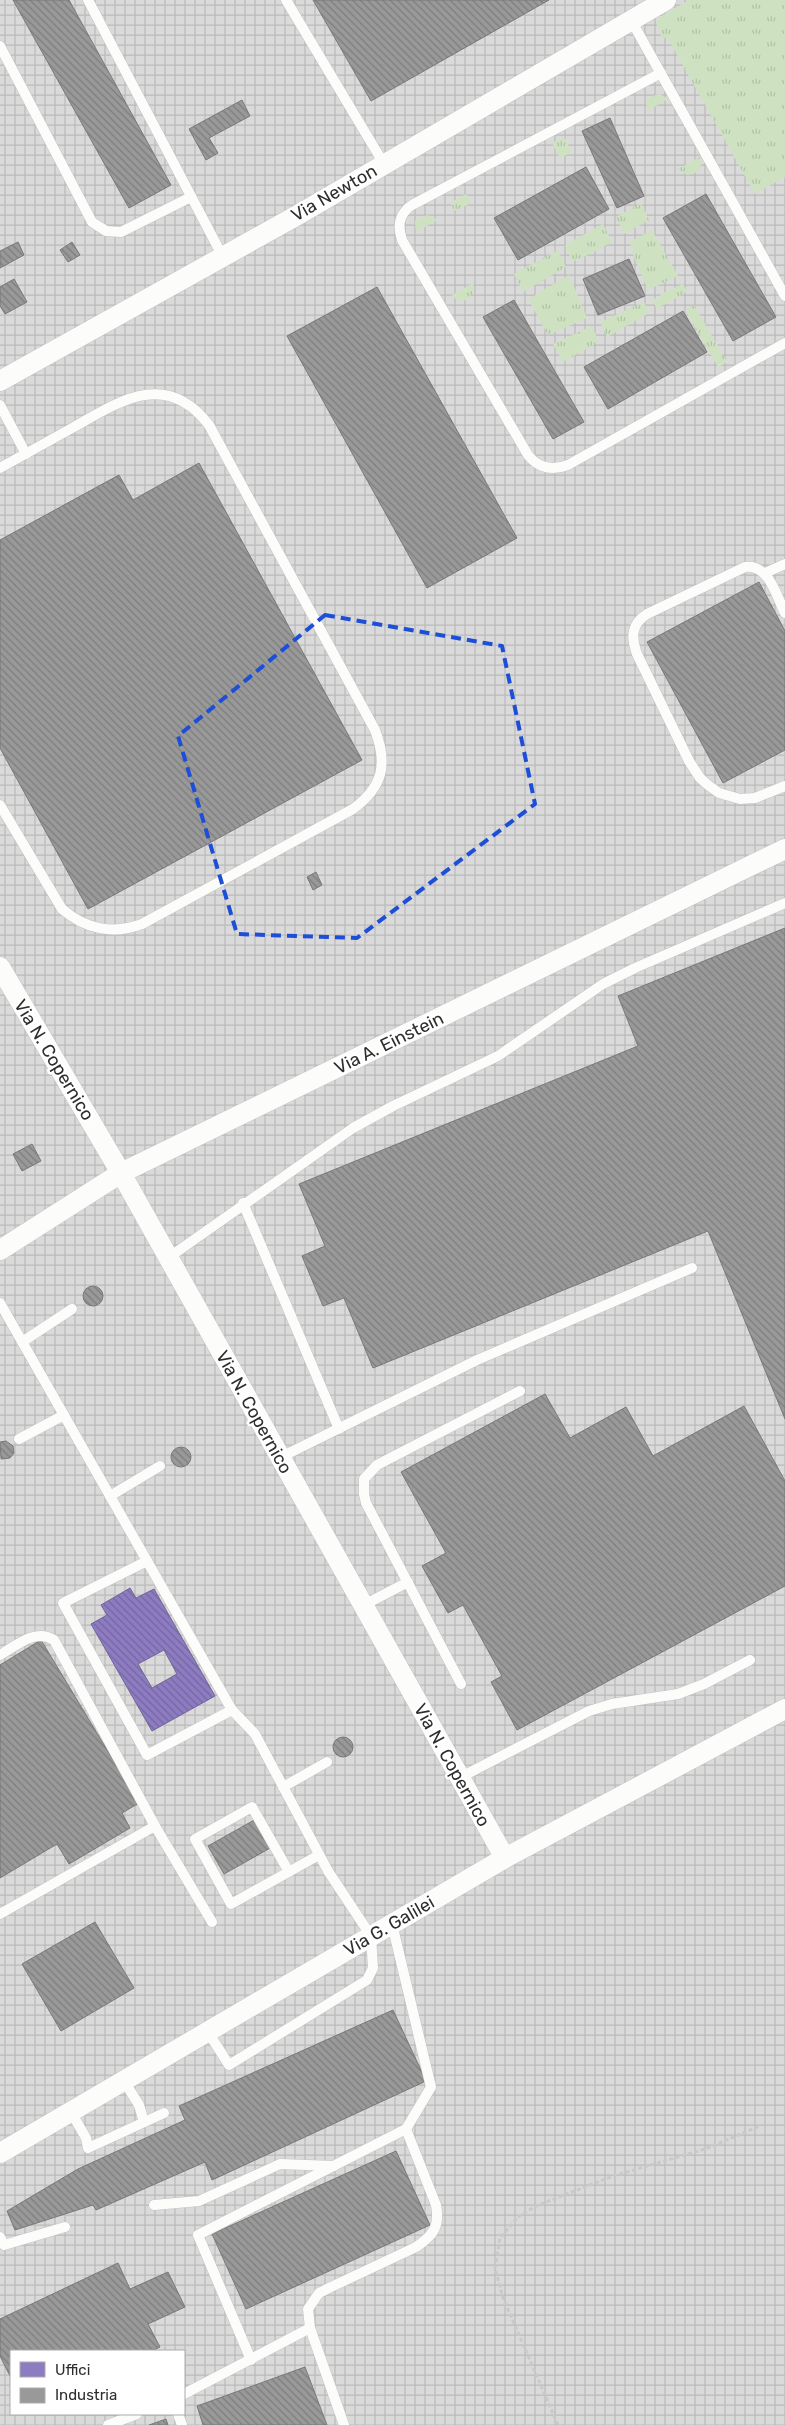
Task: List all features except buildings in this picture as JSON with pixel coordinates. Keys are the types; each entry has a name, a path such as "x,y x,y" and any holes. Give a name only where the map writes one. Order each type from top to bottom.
{"street":[{"name":"Via Newton","path":"0,381 384,164 663,1"},
{"name":"Via A. Einstein","path":"0,1250 121,1173 785,849"},
{"name":"Via N. Copernico","path":"0,967 121,1173 504,1858"},
{"name":"Via G. Galilei","path":"0,2153 504,1858 785,1709"}],"lane":[{"path":"88,0 223,256"},
{"path":"286,0 384,164"},
{"path":"632,20 785,296"},
{"path":"0,46 87,216 99,227 113,232 128,230 192,197"},
{"path":"661,73 412,205 406,209 400,220 399,226 402,240 528,455 535,463 544,467 556,468 568,465 785,343"},
{"path":"0,468 128,398 155,394 180,400 192,406 209,425 375,730 382,764 374,789 364,801 353,809 142,924 128,929 115,930 90,926 70,916 62,909 0,805"},
{"path":"0,405 26,454"},
{"path":"766,573 785,564"},
{"path":"785,612 766,573 756,567 741,568 647,614 636,623 633,636 637,654 689,761 700,778 719,793 740,799 761,796 785,786"},
{"path":"168,1258 243,1203 365,1121 511,1049 603,984 635,968 785,903"},
{"path":"243,1203 339,1429"},
{"path":"279,1458 477,1360 692,1268"},
{"path":"0,1303 232,1710 255,1734 320,1855 371,1936 373,1968 367,1980 229,2065 208,2032"},
{"path":"22,1342 72,1309"},
{"path":"462,1684 366,1503 364,1479 377,1465 520,1391"},
{"path":"19,1439 64,1415"},
{"path":"110,1496 160,1466"},
{"path":"147,1561 63,1603 147,1755 232,1710"},
{"path":"362,1606 408,1582"},
{"path":"0,1655 36,1635 49,1636 54,1640 156,1826 212,1922"},
{"path":"459,1778 589,1711 621,1702 678,1694 704,1684 750,1660"},
{"path":"284,1787 327,1762"},
{"path":"289,1872 252,1807 195,1839 231,1904 320,1855"},
{"path":"0,1914 156,1826"},
{"path":"251,2360 198,2235 406,2130 432,2087 392,1924"},
{"path":"124,2081 139,2105 144,2122"},
{"path":"70,2112 86,2138 88,2148 164,2113"},
{"path":"344,2425 310,2328 308,2309 320,2293 416,2247 428,2239 436,2230 438,2218 436,2205 406,2130"},
{"path":"154,2204 199,2201 280,2164 335,2166"},
{"path":"0,2236 4,2245 65,2227"},
{"path":"185,2393 310,2328"},
{"path":"108,2425 134,2415"}],"path":[{"path":"558,2425 503,2298 496,2268 500,2238 518,2216 536,2206 613,2176 704,2149 760,2126"}],"highlighted area":[{"path":"325,615 502,646 535,804 357,938 237,934 178,736"}],"shaded area":[{"path":"0,0 785,0 785,2425 0,2425"}],"green space":[{"path":"689,0 785,0 785,177 755,194 667,37 662,39 656,23 660,17"},
{"path":"660,94 668,99 647,111 646,100 651,96"},
{"path":"564,137 572,152 560,158 552,143"},
{"path":"700,157 701,167 697,172 687,175 678,169"},
{"path":"466,194 471,203 455,211 450,203"},
{"path":"641,203 649,220 624,234 616,217"},
{"path":"427,215 437,220 416,232 415,221"},
{"path":"603,224 612,242 580,259 577,258 573,263 565,245"},
{"path":"652,230 678,276 648,290 632,252 633,247 628,243"},
{"path":"558,250 566,267 523,292 514,274"},
{"path":"569,275 570,283 573,284 587,318 548,335 528,299"},
{"path":"473,283 474,289 470,299 460,301 451,296"},
{"path":"683,284 687,292 657,309 651,298 659,299 661,294"},
{"path":"644,302 649,313 607,337 600,322"},
{"path":"694,305 727,362 718,367 685,310"},
{"path":"592,326 599,342 563,362 553,344"}]}
